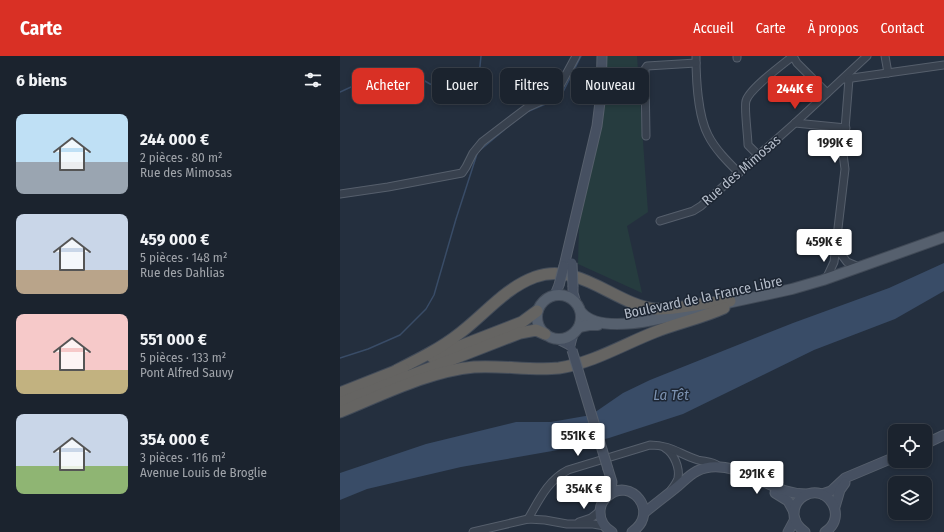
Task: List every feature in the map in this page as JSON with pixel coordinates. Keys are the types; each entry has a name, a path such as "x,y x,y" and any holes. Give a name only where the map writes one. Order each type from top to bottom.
{"highway":[{"path":"397,370 459,334 506,293 520,284 536,277 550,274 567,275 588,281 626,301 655,309 670,309 710,303 727,305"},
{"path":"340,412 403,387 449,371 473,367 495,366 559,368 579,363 655,332 710,314 727,305"},
{"path":"340,393 514,325 529,318 537,311"},
{"path":"340,403 520,333 536,330 545,334"}],"main road":[{"path":"555,295 568,265 576,219 600,110 602,56"},
{"name":"Boulevard de la France Libre","path":"576,331 594,325 624,329 631,328 792,289 823,280 944,237"},
{"name":"Boulevard de la France Libre","path":"579,307 589,319 613,324 641,322 793,293 829,282 897,254"},
{"path":"568,265 573,293 579,307 581,317 571,348 612,482 610,494"},
{"path":"576,331 568,337 558,339 551,338 545,334 538,324 537,311 544,300 555,295 567,296 579,307"},
{"path":"558,339 571,348"},
{"path":"932,441 944,435"},
{"path":"644,513 669,494 690,475 698,470 708,467 718,466 747,473 792,494 822,494 831,491 845,478 888,460"},
{"path":"729,469 788,501 797,525 805,532"},
{"path":"825,532 833,523 835,518 835,508 840,490 855,474"},
{"path":"612,482 639,498 651,500 669,494"},
{"path":"608,529 602,522 600,511 601,504 610,494 620,490 625,490"},
{"path":"788,532 798,502 807,494"},
{"path":"822,494 832,502 835,508"},
{"path":"635,531 643,519 644,513 644,507 639,498"}],"street":[{"path":"340,194 388,187 462,173 473,153 482,142 528,107 555,95 576,56"},
{"path":"758,155 748,145 746,101 750,94 763,81 793,56 797,63 827,93"},
{"name":"Rue des Mimosas","path":"660,221 693,211 723,187 827,93 846,79 867,56"},
{"path":"885,56 888,74"},
{"path":"646,136 645,69 647,66 696,59 700,110 704,125 708,135 718,150 739,172"},
{"path":"823,280 833,267 836,251 845,168 843,154 846,128 846,79 944,65"},
{"path":"795,123 846,128"},
{"path":"836,251 847,262 859,267"},
{"path":"528,519 548,485 558,475 568,470 650,445 660,445 672,448 697,460 714,463 718,466"},
{"path":"660,445 670,451 674,457 678,475 678,480 669,494"},
{"path":"575,524 591,518 600,511"},
{"path":"473,532 528,519 608,529"}],"green space":[{"path":"606,56 637,56 638,68 606,68"},
{"path":"605,104 640,104 648,212 627,226 642,293 578,264 579,225 601,128"}],"water":[{"name":"La Têt","path":"944,263 944,291 895,319 814,350 683,414 609,438 558,450 461,467 367,489 340,500 340,473 426,444 516,422 551,422 591,415 623,393 650,380 793,323 889,288"}],"waterway":[{"path":"340,92 351,87 366,93 418,77 430,84 439,86 478,86 481,56"},
{"path":"529,111 561,96 581,56"},
{"path":"479,151 504,130"},
{"path":"340,358 368,349 400,335 426,309 434,295 477,154"}]}
